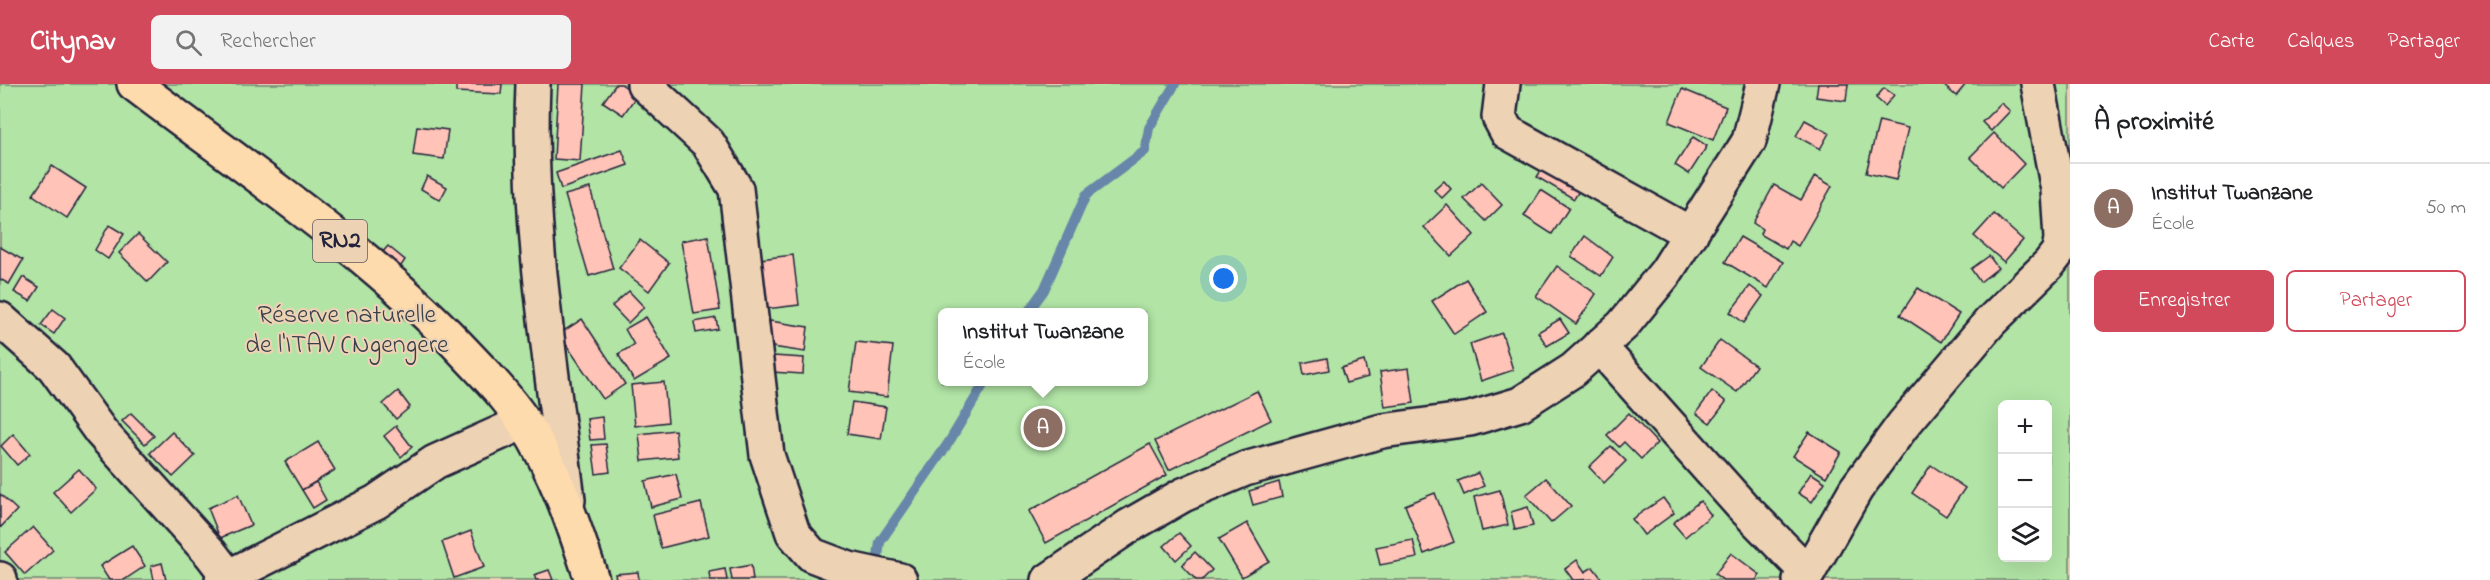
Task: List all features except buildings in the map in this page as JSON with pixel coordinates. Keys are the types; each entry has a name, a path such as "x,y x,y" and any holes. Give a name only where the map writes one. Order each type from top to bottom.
{"highway":[{"name":"RN2","path":"134,84 268,183 401,290 470,358 524,422 568,507 592,580"}],"street":[{"path":"533,84 530,150 568,507"},
{"path":"644,84 708,143 736,189 767,455 793,534 812,555 849,569 898,579"},
{"path":"1503,84 1499,117 1507,132 1691,234"},
{"path":"1049,580 1129,526 1184,495 1245,469 1382,431 1470,419 1520,404 1574,370 1623,325 1666,272 1749,141 1763,84"},
{"path":"1599,346 1804,576 1856,489 1903,425 1990,322 2049,264 2059,251 2061,239 2058,190 2038,84"},
{"path":"0,319 54,368 101,432 228,578 376,502 435,462 524,422"}],"green space":[{"name":"Réserve naturelle de l'ITAV (Ngengere","path":"0,84 2070,84 2070,580 0,580"}],"waterway":[{"path":"1031,308 1044,290 1086,195 1145,151 1149,128 1175,84"},
{"path":"876,571 880,542 949,442 983,386"}],"place":[{"name":"Institut Twanzane","path":"1043,428"}]}
